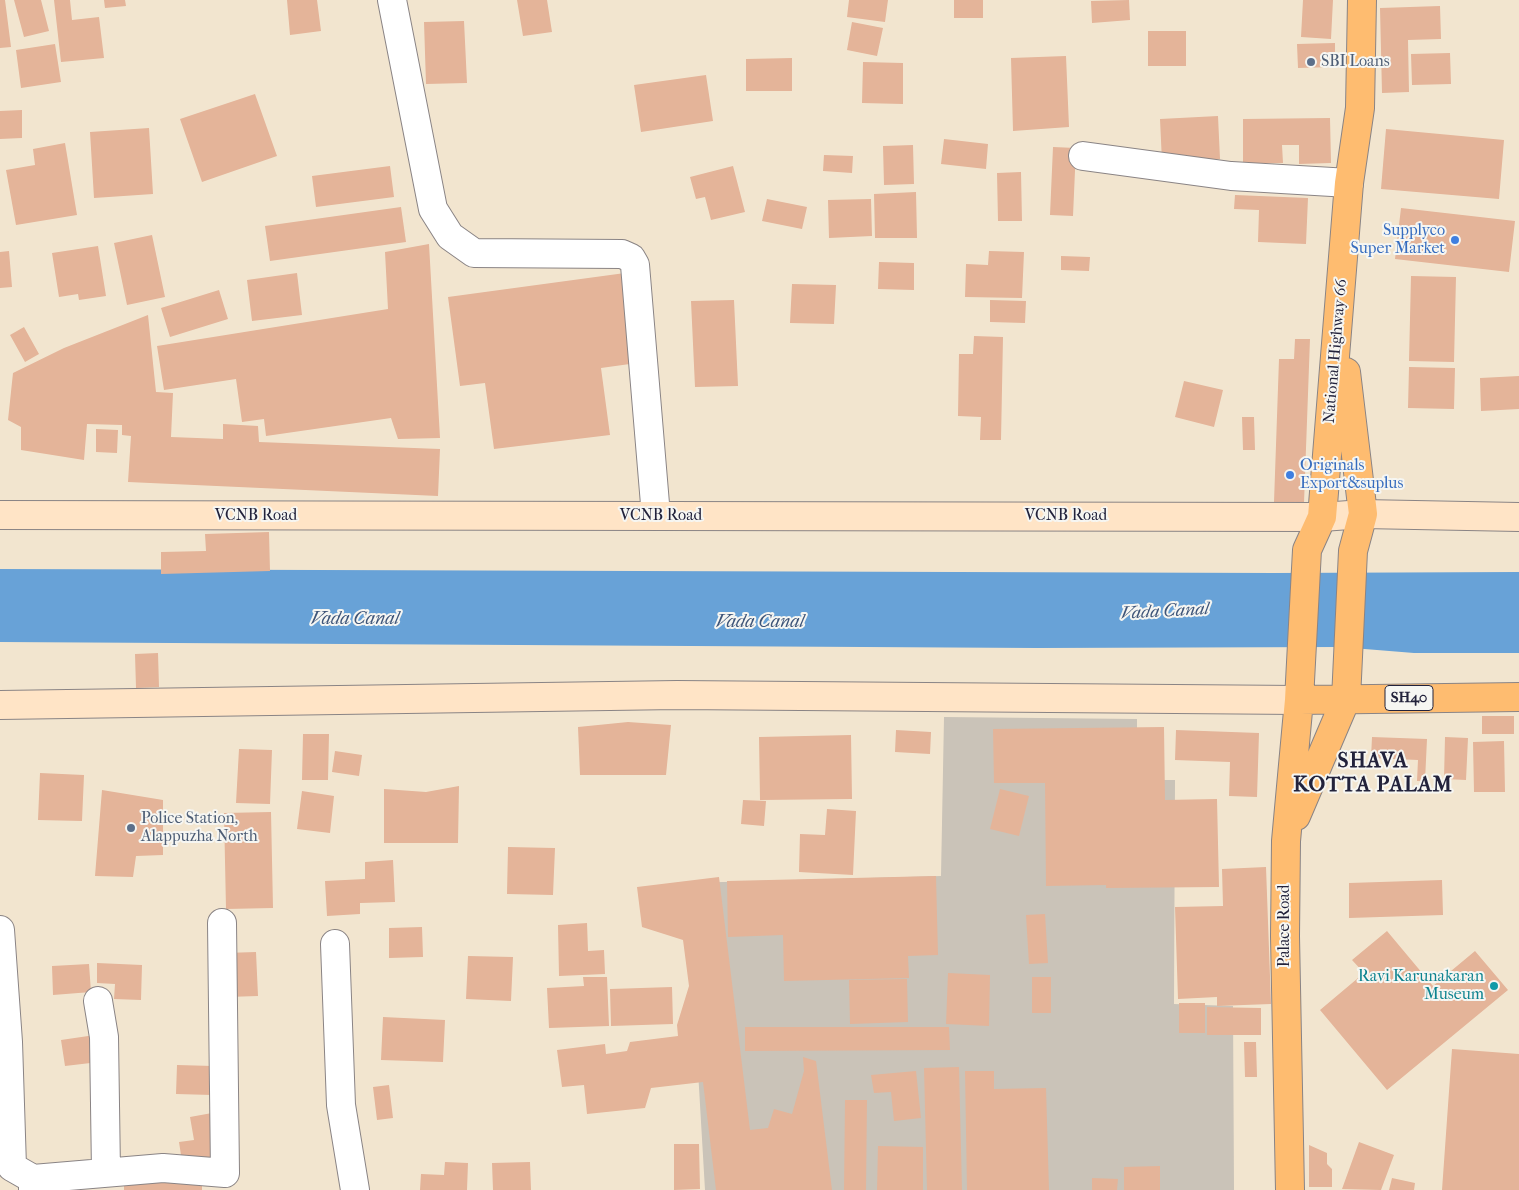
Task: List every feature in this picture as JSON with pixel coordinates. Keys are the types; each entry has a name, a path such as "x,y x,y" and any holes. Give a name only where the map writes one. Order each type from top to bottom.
{"main road":[{"name":"National Highway 66","path":"1307,550 1322,516 1349,183 1360,108 1362,0"},
{"path":"1286,841 1346,699 1354,551 1363,514 1339,311"},
{"name":"VCNB Road","path":"0,515 1322,516 1363,514 1519,517"},
{"name":"Palace Road","path":"1290,1190 1285,936 1286,841 1299,700 1307,550"},
{"path":"0,705 678,695 1299,700"},
{"name":"SH40","path":"1299,700 1519,697"}],"street":[{"path":"392,0 433,209 450,236 474,253 622,254 631,258 635,265 656,516"},
{"path":"1083,156 1230,176 1349,183"},
{"path":"0,930 8,1042 12,1167 33,1184 106,1172 163,1168 225,1173 222,923"},
{"path":"335,944 342,1105 355,1190"},
{"path":"98,1001 104,1036 106,1172"}],"shaded area":[{"path":"944,717 1137,719 1137,780 1175,780 1174,1004 1233,1006 1234,1190 705,1190 687,883 941,876"}],"water":[{"name":"Vada Canal","path":"0,569 1519,572 1519,653 1414,653 1340,647 1037,648 0,642"}],"building":[{"path":"0,0 5,0 11,47 0,48"},
{"path":"14,0 41,0 49,31 24,37"},
{"path":"54,0 70,0 72,20 99,17 104,58 61,62"},
{"path":"104,0 125,0 126,6 105,8"},
{"path":"287,0 317,0 321,31 290,35"},
{"path":"517,0 547,0 552,32 523,36"},
{"path":"849,0 888,0 885,22 847,17"},
{"path":"954,0 983,0 983,18 954,18"},
{"path":"1129,0 1130,20 1092,23 1091,1"},
{"path":"1303,0 1333,0 1331,39 1301,37"},
{"path":"1440,6 1441,39 1408,40 1409,92 1382,93 1380,8"},
{"path":"464,21 467,83 426,84 424,22"},
{"path":"852,22 883,28 877,56 847,50"},
{"path":"1148,31 1186,31 1186,66 1148,66"},
{"path":"1335,43 1335,67 1298,68 1297,44"},
{"path":"55,44 61,82 21,88 16,50"},
{"path":"1450,53 1451,84 1412,85 1411,54"},
{"path":"1066,56 1069,127 1013,131 1011,58"},
{"path":"792,58 792,91 746,91 746,59"},
{"path":"863,62 903,63 903,104 862,103"},
{"path":"706,75 713,121 641,132 634,85"},
{"path":"255,94 277,156 202,182 180,119"},
{"path":"22,110 22,138 0,139 0,111"},
{"path":"1218,116 1220,159 1162,162 1160,119"},
{"path":"1330,118 1331,163 1299,164 1299,145 1282,145 1283,163 1243,163 1243,119"},
{"path":"149,128 153,194 94,198 90,132"},
{"path":"1386,129 1504,140 1499,199 1381,189"},
{"path":"944,139 988,144 986,169 941,164"},
{"path":"65,143 77,215 16,225 6,170 35,165 33,149"},
{"path":"913,145 914,184 884,185 883,146"},
{"path":"1053,147 1076,148 1073,216 1050,215"},
{"path":"824,155 853,156 852,173 823,171"},
{"path":"390,166 394,197 316,207 312,176"},
{"path":"733,166 745,212 711,220 705,197 696,199 690,177"},
{"path":"1021,172 1022,221 998,221 997,173"},
{"path":"916,192 917,238 875,238 874,194"},
{"path":"1235,195 1308,198 1306,244 1258,242 1259,210 1234,209"},
{"path":"767,199 807,207 802,229 762,221"},
{"path":"871,199 872,236 829,238 828,200"},
{"path":"401,207 406,242 270,261 265,226"},
{"name":"Supplyco Super Market","path":"1401,208 1515,221 1509,272 1395,259"},
{"path":"152,235 165,297 127,305 114,243"},
{"path":"429,244 440,438 398,439 391,418 266,436 264,419 242,422 236,379 164,390 157,346 388,309 385,252"},
{"path":"98,246 106,296 79,300 78,294 59,297 52,253"},
{"path":"9,251 12,287 0,288 0,252"},
{"path":"989,251 1024,252 1022,298 965,297 966,264 988,265"},
{"path":"1061,256 1090,257 1089,271 1061,270"},
{"path":"879,262 914,263 914,290 878,289"},
{"path":"297,273 302,315 252,321 247,280"},
{"path":"625,273 637,363 601,368 610,435 494,449 485,383 460,386 448,297"},
{"path":"1411,276 1456,277 1454,362 1409,361"},
{"path":"792,284 836,285 834,324 790,323"},
{"path":"219,290 228,319 170,337 161,308"},
{"path":"734,300 738,386 695,387 691,301"},
{"path":"990,300 1026,301 1025,323 990,322"},
{"path":"148,315 156,392 173,393 171,437 223,439 223,424 258,426 259,442 440,449 438,496 128,482 131,436 122,435 122,425 87,424 84,460 21,450 21,427 8,420 13,373 64,348"},
{"path":"24,327 39,354 25,362 10,335"},
{"path":"974,336 1003,337 1001,440 980,440 981,417 958,416 959,354 973,354"},
{"path":"1295,339 1310,339 1304,503 1274,502 1279,359 1294,359"},
{"path":"1409,367 1455,368 1454,409 1408,408"},
{"path":"1519,376 1519,409 1481,411 1480,378"},
{"path":"1184,381 1223,390 1214,427 1175,417"},
{"path":"1242,417 1254,417 1255,450 1243,450"},
{"path":"96,429 118,430 117,453 96,452"},
{"path":"269,532 270,571 161,574 161,552 206,551 205,534"},
{"path":"158,653 159,687 136,688 135,654"},
{"path":"1482,716 1514,716 1514,734 1482,734"},
{"path":"628,722 671,725 666,775 580,775 578,727"},
{"path":"1164,727 1165,800 1217,799 1219,887 1106,888 1106,885 1046,886 1045,783 994,783 993,729"},
{"path":"896,730 931,732 930,754 895,752"},
{"path":"1176,730 1259,733 1257,797 1229,796 1230,762 1175,760"},
{"path":"303,734 329,734 328,780 302,780"},
{"path":"851,735 852,799 760,800 759,737"},
{"path":"1372,737 1427,739 1425,781 1417,781 1418,760 1371,758"},
{"path":"1445,737 1468,738 1466,780 1444,779"},
{"path":"1504,741 1505,792 1474,792 1473,742"},
{"path":"239,749 272,750 270,804 236,803"},
{"path":"335,751 362,755 359,776 332,772"},
{"path":"40,773 84,775 82,821 38,820"},
{"path":"459,786 458,843 384,843 384,789 426,792"},
{"path":"1000,789 1029,796 1019,836 990,829"},
{"name":"Police Station, Alappuzha North","path":"102,790 163,800 163,855 136,856 133,877 95,876"},
{"path":"302,791 334,796 330,833 297,829"},
{"path":"743,800 766,801 764,826 741,824"},
{"path":"827,809 856,811 853,875 799,872 800,834 825,835"},
{"path":"271,812 273,908 226,909 224,813"},
{"path":"508,847 555,848 553,895 507,894"},
{"path":"393,860 395,902 360,903 360,914 327,916 325,881 365,879 365,862"},
{"path":"1266,867 1271,1004 1217,1006 1217,997 1178,999 1175,907 1223,906 1222,869"},
{"path":"936,876 938,955 908,956 909,978 784,981 783,935 728,937 727,881"},
{"path":"719,877 750,1130 768,1128 774,1109 792,1114 804,1071 803,1057 816,1061 832,1190 716,1190 703,1082 651,1088 645,1108 587,1114 584,1085 562,1087 557,1050 605,1044 606,1054 627,1051 630,1042 678,1036 677,1025 689,986 683,940 642,927 637,887"},
{"path":"1442,880 1443,915 1349,918 1349,883"},
{"path":"1045,914 1048,963 1029,964 1026,915"},
{"path":"587,923 588,951 604,950 605,974 559,976 558,925"},
{"path":"422,927 423,957 389,958 389,928"},
{"path":"1387,931 1433,986 1475,951 1508,990 1387,1090 1320,1010 1364,973 1352,960"},
{"path":"256,952 258,996 227,997 225,953"},
{"path":"468,956 513,957 511,1001 466,999"},
{"path":"97,963 142,965 141,1000 114,999 115,984 97,983"},
{"path":"89,964 91,992 53,995 52,966"},
{"path":"948,973 990,975 989,1026 946,1024"},
{"path":"583,977 607,977 609,1026 549,1028 547,988 584,986"},
{"path":"1032,977 1051,977 1051,1013 1032,1013"},
{"path":"907,979 908,1022 850,1024 849,980"},
{"path":"672,987 673,1024 611,1026 610,989"},
{"path":"1179,1003 1205,1003 1205,1033 1179,1033"},
{"path":"1207,1007 1261,1008 1261,1035 1207,1035"},
{"path":"383,1017 445,1020 443,1062 381,1060"},
{"path":"745,1027 949,1027 950,1050 745,1051"},
{"path":"95,1035 99,1062 65,1066 61,1040"},
{"path":"1244,1042 1256,1042 1257,1077 1245,1077"},
{"path":"1452,1049 1519,1054 1519,1190 1442,1190"},
{"path":"177,1065 213,1066 212,1095 176,1094"},
{"path":"959,1067 962,1190 927,1190 924,1068"},
{"path":"916,1071 921,1118 894,1121 891,1092 874,1093 871,1075"},
{"path":"965,1071 994,1071 994,1089 1046,1088 1049,1190 967,1190"},
{"path":"389,1085 393,1118 377,1120 373,1087"},
{"path":"845,1100 867,1100 866,1190 844,1190"},
{"path":"212,1113 220,1163 183,1168 179,1142 194,1140 190,1117"},
{"path":"1359,1142 1394,1155 1381,1190 1342,1189"},
{"path":"674,1144 699,1144 700,1189 674,1190"},
{"path":"1309,1145 1327,1153 1327,1164 1332,1169 1332,1187 1309,1187"},
{"path":"878,1146 923,1147 923,1190 877,1190"},
{"path":"445,1162 468,1163 467,1190 420,1190 421,1174 444,1175"},
{"path":"530,1162 531,1190 493,1190 492,1163"},
{"path":"1160,1166 1160,1190 1124,1190 1124,1167"},
{"path":"202,1173 202,1190 124,1190 124,1175"},
{"path":"1092,1178 1118,1179 1117,1190 1092,1190"},
{"path":"1392,1178 1415,1183 1414,1190 1389,1190"}],"place":[{"name":"SBI Loans","path":"1311,62"},
{"name":"Supplyco Super Market","path":"1455,240"},
{"name":"Originals Export&suplus","path":"1290,475"},
{"name":"Police Station, Alappuzha North","path":"131,828"},
{"name":"Ravi Karunakaran Museum","path":"1494,986"}],"district":[{"name":"SHAVA KOTTA PALAM","path":"1373,774"}]}
